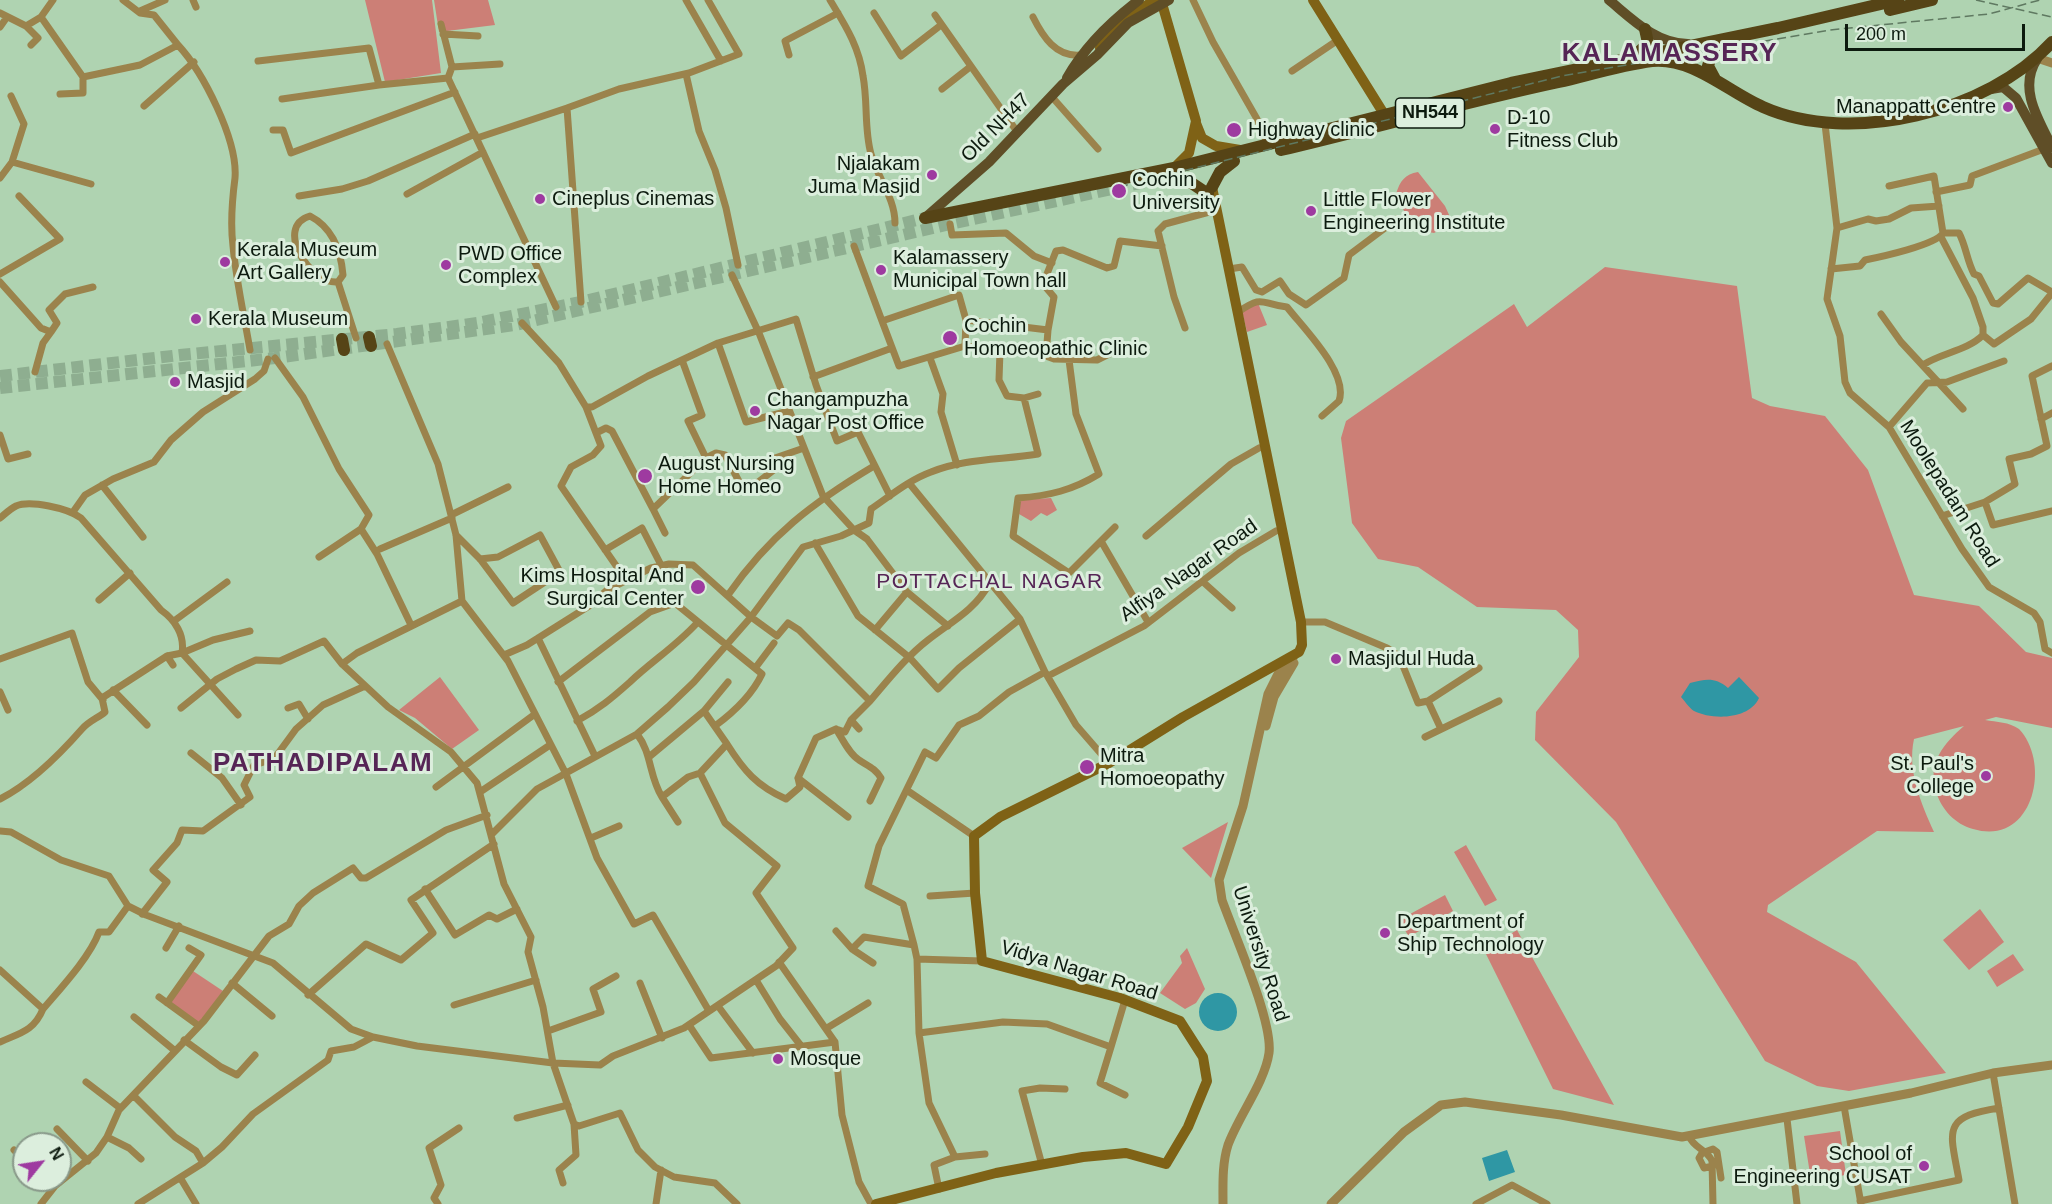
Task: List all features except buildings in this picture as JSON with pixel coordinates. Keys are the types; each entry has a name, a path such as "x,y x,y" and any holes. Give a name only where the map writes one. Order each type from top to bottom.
{"highway":[{"path":"1932,0 1892,4 1737,44 1711,56 1708,66 1714,79 1747,99 1779,114 1825,124 1904,117 1955,104 2011,78 2037,58 2050,44"},
{"path":"1635,56 1858,13"},
{"path":"1635,56 1648,43 1645,29"},
{"name":"NH544","path":"1201,165 1234,161 1635,56"},
{"name":"NH544","path":"1201,165 1384,114 1653,61 1677,63 1714,79"},
{"path":"1173,172 1210,190 1220,172 1234,161"},
{"path":"925,218 949,220 1201,165"}],"main road":[{"path":"1313,0 1384,114"},
{"path":"1609,0 1645,29 1670,43 1695,44"},
{"name":"Old NH47","path":"925,218 1018,134 1052,97 1123,10 1137,1"},
{"path":"1084,56 1130,15 1162,1 1202,138 1215,146 1246,151"},
{"name":"Old NH47","path":"1084,56 1097,55 1128,23 1162,1"},
{"path":"1097,55 1106,37"},
{"path":"2037,58 2030,71 2028,87 2032,106 2052,162"},
{"path":"1990,89 2003,87 2016,98 2048,148"},
{"path":"1173,172 1189,153 1196,121"},
{"path":"1210,190 1258,448 1300,638"},
{"path":"974,836 1000,817 1109,763 1183,717 1299,652 1301,622 1229,269 1210,190"},
{"path":"949,220 951,195"},
{"name":"Vidya Nagar Road","path":"974,836 975,893 982,961 1125,1000 1180,1021 1203,1057 1207,1081 1188,1127 1166,1164 1126,1153 1042,1165"},
{"path":"876,1204 996,1173 1042,1165"}],"street":[{"path":"26,26 41,16 53,0"},
{"path":"123,0 138,12 154,15 194,62 214,98 234,161 235,177 230,213 233,248 250,350"},
{"path":"138,12 165,0"},
{"path":"686,0 721,62"},
{"path":"299,196 342,189 368,181 476,136 567,108 619,89 686,74 739,54 708,0"},
{"path":"841,0 831,2 847,25 857,49 863,75 868,140 878,175 894,202 896,223"},
{"path":"1193,0 1213,42 1257,119 1268,146"},
{"path":"789,55 785,41 838,13"},
{"path":"874,13 901,56 941,25"},
{"path":"0,27 3,15 26,26 38,38 31,45"},
{"path":"935,15 1018,134"},
{"path":"41,16 83,77 83,93 60,94"},
{"path":"1033,17 1042,36 1055,48 1068,56 1084,56"},
{"path":"441,24 452,67 448,78 556,307"},
{"path":"443,34 478,36"},
{"path":"1292,71 1338,40"},
{"path":"83,77 140,65 178,45"},
{"path":"258,61 369,48 378,85"},
{"path":"2037,58 2052,63"},
{"path":"144,106 194,62"},
{"path":"452,67 500,64"},
{"path":"942,89 970,67"},
{"path":"686,74 699,131 715,170 726,208 738,265"},
{"path":"282,99 378,85 448,78"},
{"path":"273,130 281,128 283,130 288,151 291,153 455,92"},
{"path":"0,178 12,162 24,124 11,96"},
{"path":"1052,97 1098,149"},
{"path":"567,108 580,302"},
{"name":"Moolepadam Road","path":"1825,124 1837,228 1827,299 1840,336 1845,382 1851,393 1889,427 1942,516 1989,587 2034,613 2040,622 2045,650 2052,653"},
{"path":"1936,192 1970,185 1972,176 2048,148"},
{"path":"406,194 483,152"},
{"path":"12,162 91,184"},
{"path":"1889,186 1934,176 1942,235 1973,298 1983,327 1983,335 1976,342 1936,356 1923,365"},
{"path":"1,270 60,239 19,196"},
{"path":"1837,228 1868,219 1876,221 1889,219 1911,208 1939,206"},
{"path":"1185,328 1174,297 1158,231 1165,224 1213,211"},
{"path":"310,216 321,221 337,242 343,275 339,282 331,283 322,278 300,256 294,238 297,224 303,218 310,216"},
{"path":"1229,269 1242,267 1256,290 1262,292 1280,281 1289,294 1306,304 1344,278 1349,255 1397,219"},
{"path":"949,220 952,235 1006,233 1034,256 1052,263"},
{"path":"1831,269 1860,266 1865,260 1892,255 1942,235 1959,233 1974,274 1979,276 1993,303 1998,304 2028,278 2052,293 2031,319 1994,344 1983,335"},
{"path":"1119,349 1097,360 1070,360 1046,356 1054,297 1043,284 1059,250 1103,268 1113,267 1120,242 1162,246"},
{"path":"854,246 899,366 965,346 1000,351 1001,386 1007,396 1024,398 1038,394"},
{"path":"732,275 759,333 823,496 854,530 867,539 907,592 948,626"},
{"path":"0,282 41,328 51,332"},
{"path":"339,282 365,340"},
{"path":"35,372 43,344 57,323 49,310 65,294 93,287"},
{"path":"882,321 959,295 966,320 965,346"},
{"path":"1238,312 1256,300 1263,300 1273,306 1287,307 1331,364 1341,385 1339,401 1322,416"},
{"path":"1881,314 1901,342 1963,410"},
{"path":"585,407 592,407 717,343 759,333 796,319 813,377 837,441 858,432 890,496"},
{"path":"966,320 1048,330"},
{"path":"522,323 559,363 585,407 596,433 601,446 599,450 571,467 561,486 627,580"},
{"path":"717,343 746,423 789,411"},
{"path":"387,344 438,464 456,535 462,601 504,656 535,714 566,774 597,858 634,924 652,915 710,1011"},
{"path":"813,377 892,348"},
{"path":"930,358 943,394 941,412 957,465"},
{"path":"73,512 85,495 154,462 171,440 203,412 255,379 272,359 303,397 339,470 369,515 361,529 319,557"},
{"path":"682,360 702,415 688,422 706,458"},
{"path":"1070,360 1076,414 1099,474 1075,488 1057,494 1018,498 1012,536 1069,573 1114,527"},
{"path":"1889,427 1924,385 1935,381 1947,382 2004,361"},
{"path":"1942,516 1985,502 2015,484 2009,459 2034,453 2047,446 2032,376 2052,366"},
{"path":"492,834 516,815 537,789 637,734 694,682 751,617 803,547 869,523 871,509 929,472 1001,457 1015,458 1038,454 1024,398"},
{"path":"2041,419 2052,413"},
{"path":"596,433 606,428 612,431 665,532"},
{"path":"0,435 8,459 28,453"},
{"path":"654,509 706,458 716,453 725,455 743,489 748,490 775,469 773,462 776,458 804,448"},
{"path":"1146,536 1231,464 1258,448"},
{"path":"728,595 764,548 823,496 874,466"},
{"path":"909,483 989,584 1020,619 1046,674 1076,724 1109,763"},
{"path":"102,485 143,537"},
{"path":"380,549 451,517 508,487"},
{"path":"1985,502 1993,525 2052,511"},
{"path":"0,518 17,505 44,505 73,512 92,529 161,610 174,621 184,643 182,653"},
{"path":"606,550 642,528 661,565"},
{"path":"361,529 377,554 411,625"},
{"name":"Alfiya Nagar Road","path":"908,791 925,752 936,758 959,725 979,716 1009,693 1120,640 1148,622 1239,553 1276,531"},
{"path":"456,535 480,559 513,603 560,572 540,535 498,557 480,559"},
{"path":"1101,542 1148,622"},
{"path":"815,543 858,616 910,658 938,689 1020,619"},
{"path":"504,656 538,638 589,606 607,590 627,580 661,565 693,565 751,617 777,636 788,623 799,630 870,701"},
{"path":"99,600 130,573"},
{"path":"1202,581 1232,608"},
{"path":"174,621 227,582"},
{"path":"704,711 727,744 735,761 756,781 786,800 800,787 798,778 816,738 836,729 845,732 851,720 886,680 927,641 974,606 989,584"},
{"path":"875,630 907,592"},
{"path":"342,664 411,625 462,601"},
{"path":"558,682 650,612 675,603 762,674 755,688 742,699 735,711 715,726"},
{"path":"1301,622 1325,622 1387,648 1399,656 1406,668 1418,703 1428,700 1479,668"},
{"path":"577,721 615,698 630,681 682,639 697,623"},
{"path":"103,700 113,690 166,656 182,653 213,640 250,631"},
{"path":"0,658 72,633 85,675 103,700 105,712 83,728 75,740 63,747 36,774 0,799"},
{"path":"538,638 595,756"},
{"path":"181,708 210,685 256,660 280,661 324,641 342,664 388,707 451,752 464,766 477,783 504,884 531,937 528,952 548,1031 553,1063 574,1124 576,1155 559,1170 563,1184"},
{"path":"756,667 774,643"},
{"name":"University Road","path":"1223,1204 1223,1168 1228,1144 1252,1096 1269,1054 1268,1028 1218,886 1243,806 1268,694 1280,670 1299,652"},
{"path":"182,653 238,715"},
{"path":"166,656 173,665"},
{"path":"649,757 704,711 728,682"},
{"path":"142,914 167,882 153,870 177,843 182,830 203,831 242,805 250,797 244,784 250,768 257,763 274,759 296,729 332,700 365,686"},
{"path":"113,690 147,725"},
{"path":"0,692 8,710"},
{"path":"1428,700 1442,729"},
{"path":"1425,737 1499,701"},
{"path":"288,708 298,704 308,719"},
{"path":"436,787 535,714"},
{"path":"851,720 859,729"},
{"path":"836,729 858,760 869,763 881,778 870,801"},
{"path":"637,734 646,745 656,787 678,822"},
{"path":"480,792 550,744"},
{"path":"662,797 688,777 700,773 727,744"},
{"path":"191,753 222,778 242,805"},
{"path":"0,831 11,832 61,860 109,876 128,906 142,914 273,963 293,978 308,995 351,1029 373,1037 417,1046 553,1063 600,1065 613,1056 662,1038 689,1025 756,980 793,948 756,893 777,866 725,823 700,773"},
{"path":"798,778 848,817"},
{"path":"955,1157 929,1103 919,1033 917,959 903,904 868,886 879,846 908,791 974,836"},
{"path":"72,1174 88,1161 107,1137 120,1108 199,1026 269,936 289,924 299,906 313,893 353,868 362,878 366,878 446,830 487,815"},
{"path":"591,838 620,826"},
{"path":"308,995 366,944 401,960 433,933 411,900 495,844"},
{"path":"425,889 455,935 489,915 497,919 518,909"},
{"path":"930,896 975,893"},
{"path":"0,1042 25,1033 33,1027 56,991 71,977 99,932 109,932 128,906"},
{"path":"166,948 179,926"},
{"path":"836,931 852,949 873,963"},
{"path":"522,942 531,937"},
{"path":"852,949 864,937 914,945"},
{"path":"167,1003 201,955 189,948"},
{"path":"917,959 982,961"},
{"path":"779,962 835,1042 842,1115 859,1182 871,1204"},
{"path":"0,970 43,1009"},
{"path":"548,1031 601,1012 593,989 616,976"},
{"path":"756,980 780,1019 802,1047"},
{"path":"454,1005 536,981"},
{"path":"232,983 272,1016"},
{"path":"640,983 662,1038"},
{"path":"159,997 199,1026"},
{"path":"1125,1000 1101,1083 1125,1095"},
{"path":"827,1028 868,1003"},
{"path":"718,1006 753,1053"},
{"path":"134,1017 174,1050"},
{"path":"919,1033 1003,1022 1047,1024 1111,1047"},
{"path":"689,1025 711,1058 835,1042"},
{"path":"138,1204 203,1163 222,1147 253,1114 328,1060 331,1051 354,1047 373,1037"},
{"path":"184,1040 221,1067 237,1075 255,1055"},
{"path":"1331,1204 1404,1132 1441,1105 1465,1102 1689,1136 1787,1119 1993,1073 2052,1065"},
{"path":"1993,1073 2015,1204"},
{"path":"86,1082 120,1108"},
{"path":"1042,1165 1022,1091 1040,1088 1065,1089"},
{"path":"134,1096 175,1137 196,1151 203,1163"},
{"path":"517,1118 568,1106"},
{"path":"1844,1106 1861,1202 1959,1180 1951,1137 1954,1126 1963,1116 1999,1108"},
{"path":"574,1124 579,1126 620,1113 638,1150 661,1170 674,1177 716,1183 737,1204"},
{"path":"1787,1119 1797,1204"},
{"path":"438,1204 434,1198 441,1185 429,1148 459,1128"},
{"path":"57,1129 88,1161"},
{"path":"1689,1136 1695,1146 1710,1156 1713,1166 1713,1204"},
{"path":"107,1137 129,1148 141,1159"},
{"path":"1713,1166 1704,1168 1698,1158 1713,1149 1717,1152 1722,1178"},
{"path":"939,1189 934,1165 955,1157 985,1154"},
{"path":"656,1204 661,1170"},
{"path":"181,1179 196,1204"},
{"path":"1476,1204 1512,1185 1547,1204"},
{"path":"41,1204 51,1192"}],"shaded area":[{"path":"365,0 432,0 441,73 385,82"},
{"path":"434,0 488,0 495,25 439,32"},
{"path":"1418,172 1445,206 1450,217 1445,227 1434,233 1421,228 1410,219 1396,194 1404,179"},
{"path":"1605,267 1737,286 1752,398 1770,406 1825,416 1868,470 1914,595 1979,606 2026,652 2052,658 2052,728 1996,717 1985,720 2019,729 2029,744 2034,762 2035,781 2031,799 2023,814 2010,826 1994,831 1966,827 1950,815 1939,799 1934,782 1934,772 1939,754 1964,726 1914,739 1912,763 1916,787 1934,832 1877,831 1768,905 1767,912 1856,962 1946,1073 1849,1091 1817,1086 1765,1061 1616,822 1535,740 1536,712 1579,657 1578,630 1556,610 1477,607 1418,567 1378,559 1352,523 1341,438 1346,421 1514,304 1527,327"},
{"path":"1258,303 1267,325 1247,332 1242,311"},
{"path":"1051,498 1057,510 1047,516 1041,513 1031,521 1019,514 1019,500"},
{"path":"440,677 479,730 452,749 415,718 399,710"},
{"path":"1228,822 1211,878 1182,848"},
{"path":"1466,845 1497,900 1485,906 1454,852"},
{"path":"1445,895 1453,911 1409,937 1399,920"},
{"path":"1980,909 2004,942 1969,970 1943,940"},
{"path":"1517,930 1614,1105 1553,1089 1484,950"},
{"path":"1187,948 1205,989 1196,1003 1185,1009 1160,993 1182,963 1180,956"},
{"path":"2013,954 2024,970 1997,987 1987,971"},
{"path":"193,971 223,991 199,1024 170,1002"},
{"path":"1840,1131 1846,1175 1811,1180 1804,1136"}],"water":[{"path":"1739,677 1759,698 1747,711 1739,714 1720,717 1702,714 1692,710 1681,697 1690,683 1710,680 1719,682 1728,688"},
{"path":"1218,993 1232,998 1237,1012 1232,1026 1218,1031 1204,1026 1199,1012 1204,998"},
{"path":"1507,1150 1515,1172 1489,1181 1482,1158"}],"tunnel":[{"path":"0,388 275,358 515,325 950,224 1172,176"},
{"path":"0,376 180,355 397,334 477,323 581,302 925,218"}],"railway":[{"path":"1976,0 2052,17"},
{"path":"1119,187 1562,76 1830,30 1989,14 2040,0"}],"place":[{"name":"Manappatt Centre","path":"2008,107"},
{"name":"D-10 Fitness Club","path":"1495,129"},
{"name":"Highway clinic","path":"1234,130"},
{"name":"Njalakam Juma Masjid","path":"932,175"},
{"name":"Cochin University","path":"1119,191"},
{"name":"Cineplus Cinemas","path":"540,199"},
{"name":"Little Flower Engineering Institute","path":"1311,211"},
{"name":"Kerala Museum Art Gallery","path":"225,262"},
{"name":"PWD Office Complex","path":"446,265"},
{"name":"Kalamassery Municipal Town hall","path":"881,270"},
{"name":"Kerala Museum","path":"196,319"},
{"name":"Cochin Homoeopathic Clinic","path":"950,338"},
{"name":"Masjid","path":"175,382"},
{"name":"Changampuzha Nagar Post Office","path":"755,411"},
{"name":"August Nursing Home Homeo","path":"645,476"},
{"name":"Kims Hospital And Surgical Center","path":"698,587"},
{"name":"Masjidul Huda","path":"1336,659"},
{"name":"Mitra Homoeopathy","path":"1087,767"},
{"name":"St. Paul's College","path":"1986,776"},
{"name":"Department of Ship Technology","path":"1385,933"},
{"name":"Mosque","path":"778,1059"},
{"name":"School of Engineering CUSAT","path":"1924,1166"}],"district":[{"name":"KALAMASSERY","path":"1670,54"},
{"name":"POTTACHAL NAGAR","path":"990,582"},
{"name":"PATHADIPALAM","path":"323,764"}]}
